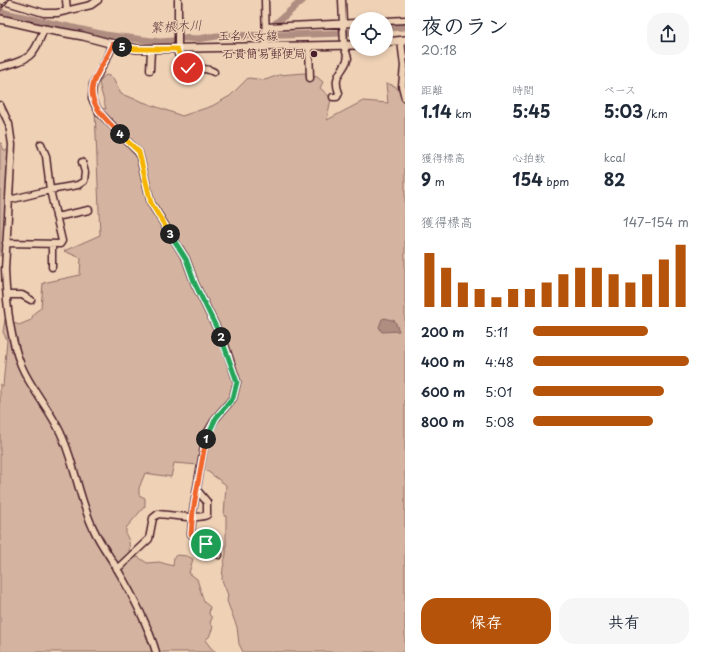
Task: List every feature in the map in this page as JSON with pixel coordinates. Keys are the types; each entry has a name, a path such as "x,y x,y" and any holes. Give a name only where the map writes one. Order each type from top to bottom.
{"main road":[{"name":"玉名八女線","path":"0,19 137,49 151,50 178,47 309,46 344,42 349,43"},
{"path":"393,42 403,41"}],"street":[{"path":"0,0 44,13 57,13 90,5 98,0"},
{"path":"66,0 67,11"},
{"path":"178,0 178,47 182,60 188,68 214,72"},
{"path":"265,0 266,46"},
{"path":"333,97 337,97 339,93 336,78 348,58 344,42 342,0"},
{"path":"393,21 405,20"},
{"path":"266,27 349,24"},
{"path":"0,67 18,62 34,53 44,29"},
{"path":"403,41 404,66 402,86 405,98"},
{"path":"113,44 93,84 92,99 99,112 139,152 151,203 186,259 195,284 225,346 237,382 233,398 216,418 206,435 192,518 191,534 219,555"},
{"path":"309,46 310,78"},
{"path":"150,70 151,50"},
{"path":"0,105 4,112 11,134 12,164 5,269 12,332 20,364 59,429 70,457 88,517 99,540 137,606 156,652"},
{"path":"6,243 60,244 62,241 50,190 46,156 41,144"},
{"path":"9,200 78,185 84,181 85,172 82,162"},
{"path":"56,217 89,210"},
{"path":"52,244 52,267"},
{"path":"7,295 22,295 31,300"},
{"path":"117,569 149,540 153,518 158,514 192,518 201,517 207,514 207,502 196,490"}],"shaded area":[{"path":"304,73 317,77 323,82 320,88 331,98 327,120 363,101 388,103 386,83 395,86 400,92 405,89 405,652 243,652 239,644 237,627 227,601 228,595 222,580 226,554 226,516 224,516 226,485 199,465 174,463 171,477 145,473 139,488 139,495 145,498 145,506 126,528 126,535 129,544 129,562 133,558 138,557 147,563 159,562 173,566 174,557 177,555 187,556 193,559 189,573 197,579 204,602 210,607 209,614 212,618 210,623 213,627 209,637 205,640 216,652 0,652 0,384 3,386 7,340 3,332 5,319 19,325 31,320 34,313 41,308 43,283 80,275 81,258 64,251 100,235 95,110 101,108 106,109 99,83 106,75 112,77 121,94 182,116 212,106 230,96 248,78 265,80 279,75"},
{"path":"0,143 4,150 12,151 6,255 0,256"},
{"path":"385,318 395,321 399,331 382,332 379,327 382,319"}],"waterway":[{"path":"268,30 303,0"},
{"name":"繁根木川","path":"0,12 105,35 160,42 173,41 183,38 198,39 217,36 349,32"},
{"name":"繁根木川","path":"393,28 405,27"}],"railway":[{"path":"0,10 8,0"}],"place":[{"name":"石貫簡易郵便局","path":"314,54"}],"route":[{"path":"188,68 177,49 137,49 113,44 93,84 92,99 99,112 139,152 151,203 186,259 195,284 225,346 237,382 233,398 216,418 206,435 193,511 191,534 206,544"}]}
